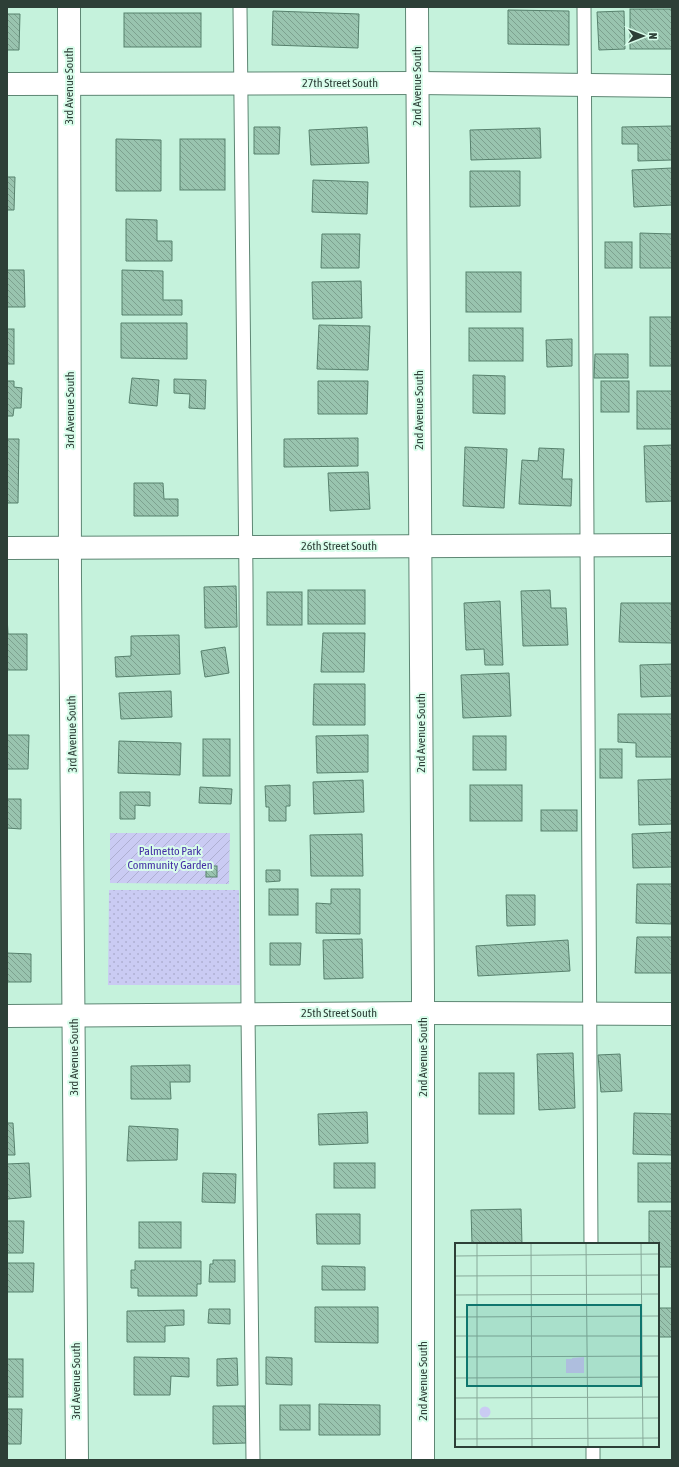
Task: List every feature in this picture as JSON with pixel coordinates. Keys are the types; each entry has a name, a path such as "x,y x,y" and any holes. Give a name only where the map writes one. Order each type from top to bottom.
{"street":[{"name":"3rd Avenue South","path":"69,7 70,547 77,1460"},
{"name":"2nd Avenue South","path":"417,7 423,1013 423,1460"},
{"name":"27th Street South","path":"7,84 417,83 672,86"},
{"name":"26th Street South","path":"7,548 672,545"},
{"name":"25th Street South","path":"7,1016 423,1013 672,1014"}],"lane":[{"path":"240,7 253,1460"},
{"path":"584,7 591,1243"},
{"path":"593,1447 593,1460"}],"green space":[{"name":"Palmetto Park Community Garden","path":"110,833 230,833 229,884 110,883"},
{"path":"109,890 239,890 240,985 108,985"}],"building":[{"path":"630,9 672,9 672,49 630,49"},
{"path":"508,10 569,11 569,45 508,44"},
{"path":"273,11 359,14 358,48 272,45"},
{"path":"624,11 625,49 599,50 597,12"},
{"path":"124,13 201,13 201,47 124,47"},
{"path":"7,14 20,14 19,50 7,50"},
{"path":"672,126 672,160 638,161 638,144 622,144 622,127"},
{"path":"254,127 280,127 279,154 254,154"},
{"path":"367,127 369,163 311,165 309,130"},
{"path":"540,128 541,158 471,160 470,130"},
{"path":"116,139 161,140 161,191 116,191"},
{"path":"180,139 225,139 225,190 180,190"},
{"path":"672,168 672,205 634,207 632,170"},
{"path":"470,171 520,171 520,206 470,207"},
{"path":"7,177 15,177 14,210 7,210"},
{"path":"313,180 368,182 367,214 312,212"},
{"path":"126,219 157,220 157,241 172,241 172,261 126,261"},
{"path":"640,233 672,234 672,268 640,268"},
{"path":"322,234 360,234 359,268 321,268"},
{"path":"605,242 632,242 632,268 605,268"},
{"path":"7,270 24,270 25,307 7,307"},
{"path":"122,270 163,271 163,300 182,300 182,315 122,315"},
{"path":"466,272 521,272 521,312 466,312"},
{"path":"361,281 362,318 313,319 312,282"},
{"path":"650,317 672,317 672,366 650,366"},
{"path":"121,323 187,323 187,359 121,358"},
{"path":"319,325 370,326 368,370 317,369"},
{"path":"469,328 523,328 523,361 469,361"},
{"path":"7,329 14,329 14,364 7,364"},
{"path":"572,339 572,366 547,367 546,340"},
{"path":"595,354 628,354 628,378 594,378"},
{"path":"473,375 505,376 505,414 473,413"},
{"path":"132,378 159,380 157,406 129,403"},
{"path":"174,379 206,380 205,409 189,408 190,394 174,393"},
{"path":"7,381 14,381 14,387 22,388 21,408 14,408 13,416 7,416"},
{"path":"318,381 368,381 367,414 318,414"},
{"path":"601,381 629,381 629,412 601,412"},
{"path":"637,391 672,391 672,429 637,429"},
{"path":"358,438 358,466 284,467 284,439"},
{"path":"7,439 19,439 18,503 7,503"},
{"path":"672,445 672,501 646,502 644,446"},
{"path":"465,447 507,449 504,508 463,506"},
{"path":"539,448 564,449 562,479 572,479 571,506 519,504 522,460 538,461"},
{"path":"368,472 370,509 330,511 328,473"},
{"path":"134,483 163,483 164,499 178,499 178,516 134,516"},
{"path":"236,586 237,627 205,628 204,587"},
{"path":"308,590 365,590 365,624 308,624"},
{"path":"550,590 551,608 566,608 568,645 523,646 521,591"},
{"path":"267,592 302,592 302,625 267,625"},
{"path":"500,601 503,665 485,665 484,649 466,650 464,603"},
{"path":"621,603 672,603 672,643 619,642"},
{"path":"7,616 8,634 27,634 27,670 7,670"},
{"path":"323,633 365,633 364,672 321,672"},
{"path":"179,635 180,674 116,677 115,657 131,656 131,636"},
{"path":"225,647 229,673 205,677 201,651"},
{"path":"672,664 672,696 641,697 640,665"},
{"path":"509,673 511,716 463,718 461,675"},
{"path":"314,684 365,684 365,725 313,725"},
{"path":"171,691 172,717 121,719 119,693"},
{"path":"618,714 672,714 672,757 636,757 636,743 618,742"},
{"path":"7,735 29,735 28,769 7,769"},
{"path":"368,735 368,772 317,773 316,736"},
{"path":"473,736 506,736 506,770 473,770"},
{"path":"203,739 230,739 230,776 203,776"},
{"path":"119,741 181,743 180,775 118,773"},
{"path":"600,749 622,749 622,778 600,778"},
{"path":"672,779 672,824 639,825 638,780"},
{"path":"363,780 364,812 314,814 313,782"},
{"path":"290,785 290,806 286,806 286,821 269,821 269,807 266,807 265,786"},
{"path":"470,785 522,785 522,821 470,821"},
{"path":"200,787 232,789 231,804 199,803"},
{"path":"120,792 150,792 150,806 135,805 135,819 120,819"},
{"path":"7,799 21,799 21,829 7,828"},
{"path":"541,810 577,810 577,831 541,831"},
{"path":"672,832 672,867 633,868 632,834"},
{"path":"362,834 363,876 311,876 310,835"},
{"path":"206,866 217,866 217,877 206,877"},
{"path":"266,870 280,870 280,881 266,882"},
{"path":"637,884 672,884 672,924 636,923"},
{"path":"269,889 298,889 298,915 269,915"},
{"path":"331,889 360,889 360,934 316,933 316,903 331,904"},
{"path":"506,895 535,895 535,925 507,926"},
{"path":"637,937 672,937 672,973 635,973"},
{"path":"362,939 363,978 324,979 323,940"},
{"path":"568,940 570,971 478,976 476,946"},
{"path":"270,943 301,943 300,965 270,965"},
{"path":"7,953 31,954 31,982 7,982"},
{"path":"573,1053 575,1108 539,1110 537,1054"},
{"path":"620,1054 622,1091 601,1092 598,1055"},
{"path":"190,1065 190,1082 170,1082 171,1099 131,1099 131,1066"},
{"path":"479,1073 514,1073 514,1114 479,1114"},
{"path":"367,1112 368,1143 319,1145 318,1114"},
{"path":"634,1113 672,1114 672,1155 633,1154"},
{"path":"7,1123 13,1123 15,1155 7,1155"},
{"path":"129,1126 178,1129 177,1160 127,1161"},
{"path":"29,1163 31,1197 7,1199 7,1164"},
{"path":"334,1163 375,1163 375,1188 334,1188"},
{"path":"638,1163 672,1163 672,1202 638,1202"},
{"path":"203,1173 236,1174 235,1203 202,1202"},
{"path":"521,1209 522,1243 472,1243 471,1210"},
{"path":"649,1211 672,1211 672,1267 659,1267 659,1243 649,1243"},
{"path":"316,1214 360,1214 360,1244 317,1244"},
{"path":"7,1221 24,1221 23,1253 7,1253"},
{"path":"139,1222 181,1222 181,1248 139,1248"},
{"path":"213,1260 235,1260 235,1282 209,1282 210,1264 213,1264"},
{"path":"135,1261 201,1261 201,1284 197,1284 197,1296 138,1296 138,1288 131,1288 131,1270 135,1270"},
{"path":"7,1263 34,1263 33,1292 7,1292"},
{"path":"322,1266 365,1267 365,1290 322,1290"},
{"path":"315,1307 378,1307 378,1343 315,1342"},
{"path":"659,1308 672,1308 672,1337 659,1337"},
{"path":"209,1309 230,1309 230,1324 208,1323"},
{"path":"184,1310 184,1325 165,1326 165,1342 127,1342 127,1311"},
{"path":"134,1357 189,1358 189,1377 171,1376 170,1395 134,1395"},
{"path":"266,1357 292,1358 292,1385 266,1384"},
{"path":"237,1358 238,1385 217,1386 217,1359"},
{"path":"7,1359 23,1359 23,1397 7,1397"},
{"path":"319,1404 380,1405 380,1435 319,1435"},
{"path":"280,1405 310,1405 310,1430 280,1430"},
{"path":"213,1406 245,1406 246,1443 213,1444"},
{"path":"7,1409 22,1409 21,1444 7,1444"}]}
